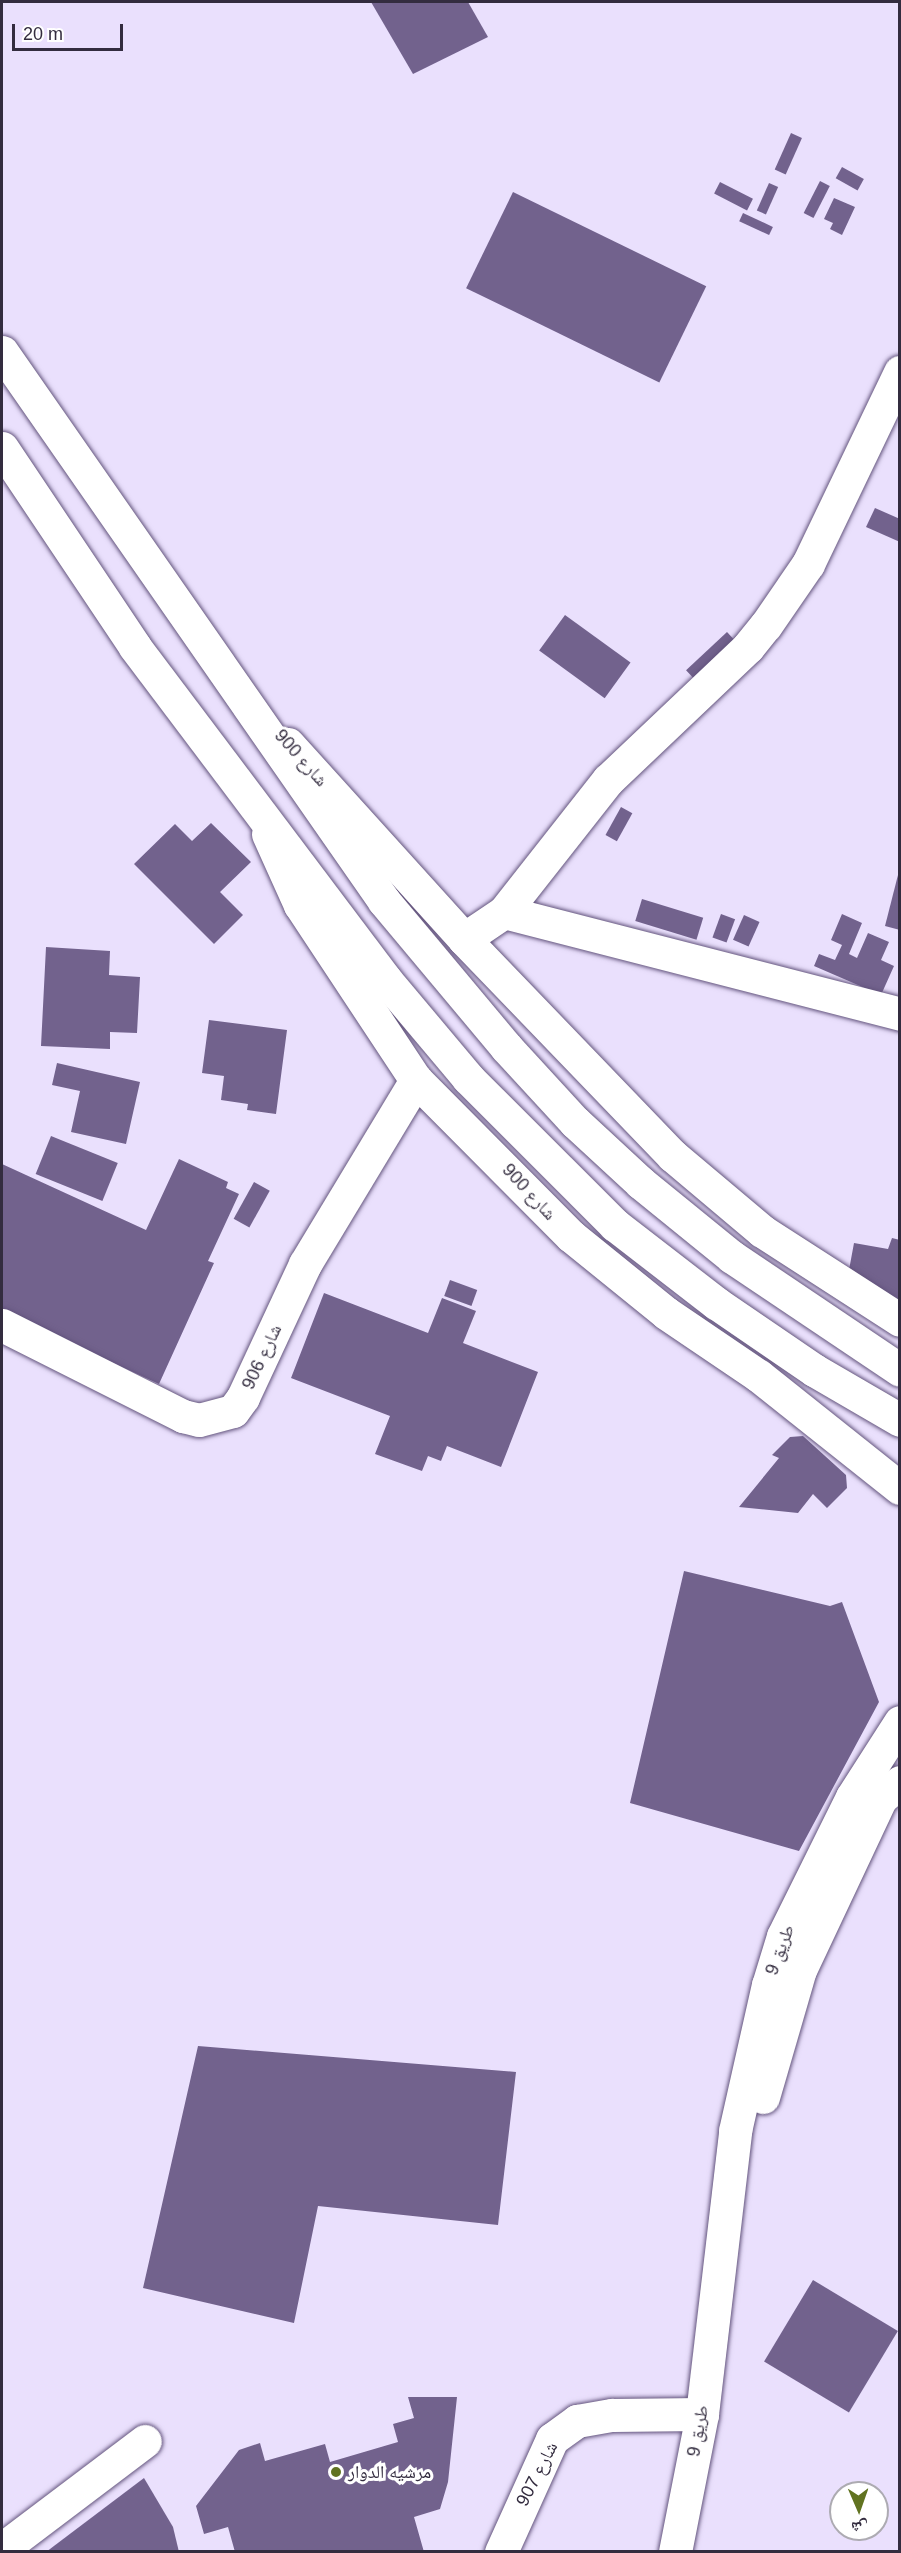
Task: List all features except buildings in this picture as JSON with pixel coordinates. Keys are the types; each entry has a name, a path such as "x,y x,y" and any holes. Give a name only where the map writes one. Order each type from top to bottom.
{"street":[{"path":"2,352 384,901 506,1047 575,1122 641,1183 732,1257 900,1370"},
{"path":"464,939 504,912 608,780 748,647 766,625 813,555 900,372"},
{"path":"2,448 135,647 385,979 468,1078 615,1225 804,1364 900,1420"},
{"name":"شارع 900","path":"230,679 464,939 673,1156 762,1230 900,1320"},
{"name":"شارع 900","path":"256,808 300,905 416,1080 571,1236 666,1313 759,1376 900,1488"},
{"path":"504,912 900,1014"},
{"name":"شارع 906","path":"2,1324 183,1416 199,1420 233,1411 243,1397 305,1264 416,1080"},
{"name":"طريق 9","path":"675,2552 702,2414 729,2202 735,2131 783,1936 852,1797 900,1722"},
{"name":"طريق 9","path":"729,2202 800,1970 881,1798 900,1782"},
{"name":"شارع 907","path":"501,2552 552,2439 577,2421 612,2415 702,2414"},
{"path":"2,2548 146,2441"}],"place":[{"name":"مرشيه الدوار","path":"336,2472"}]}
